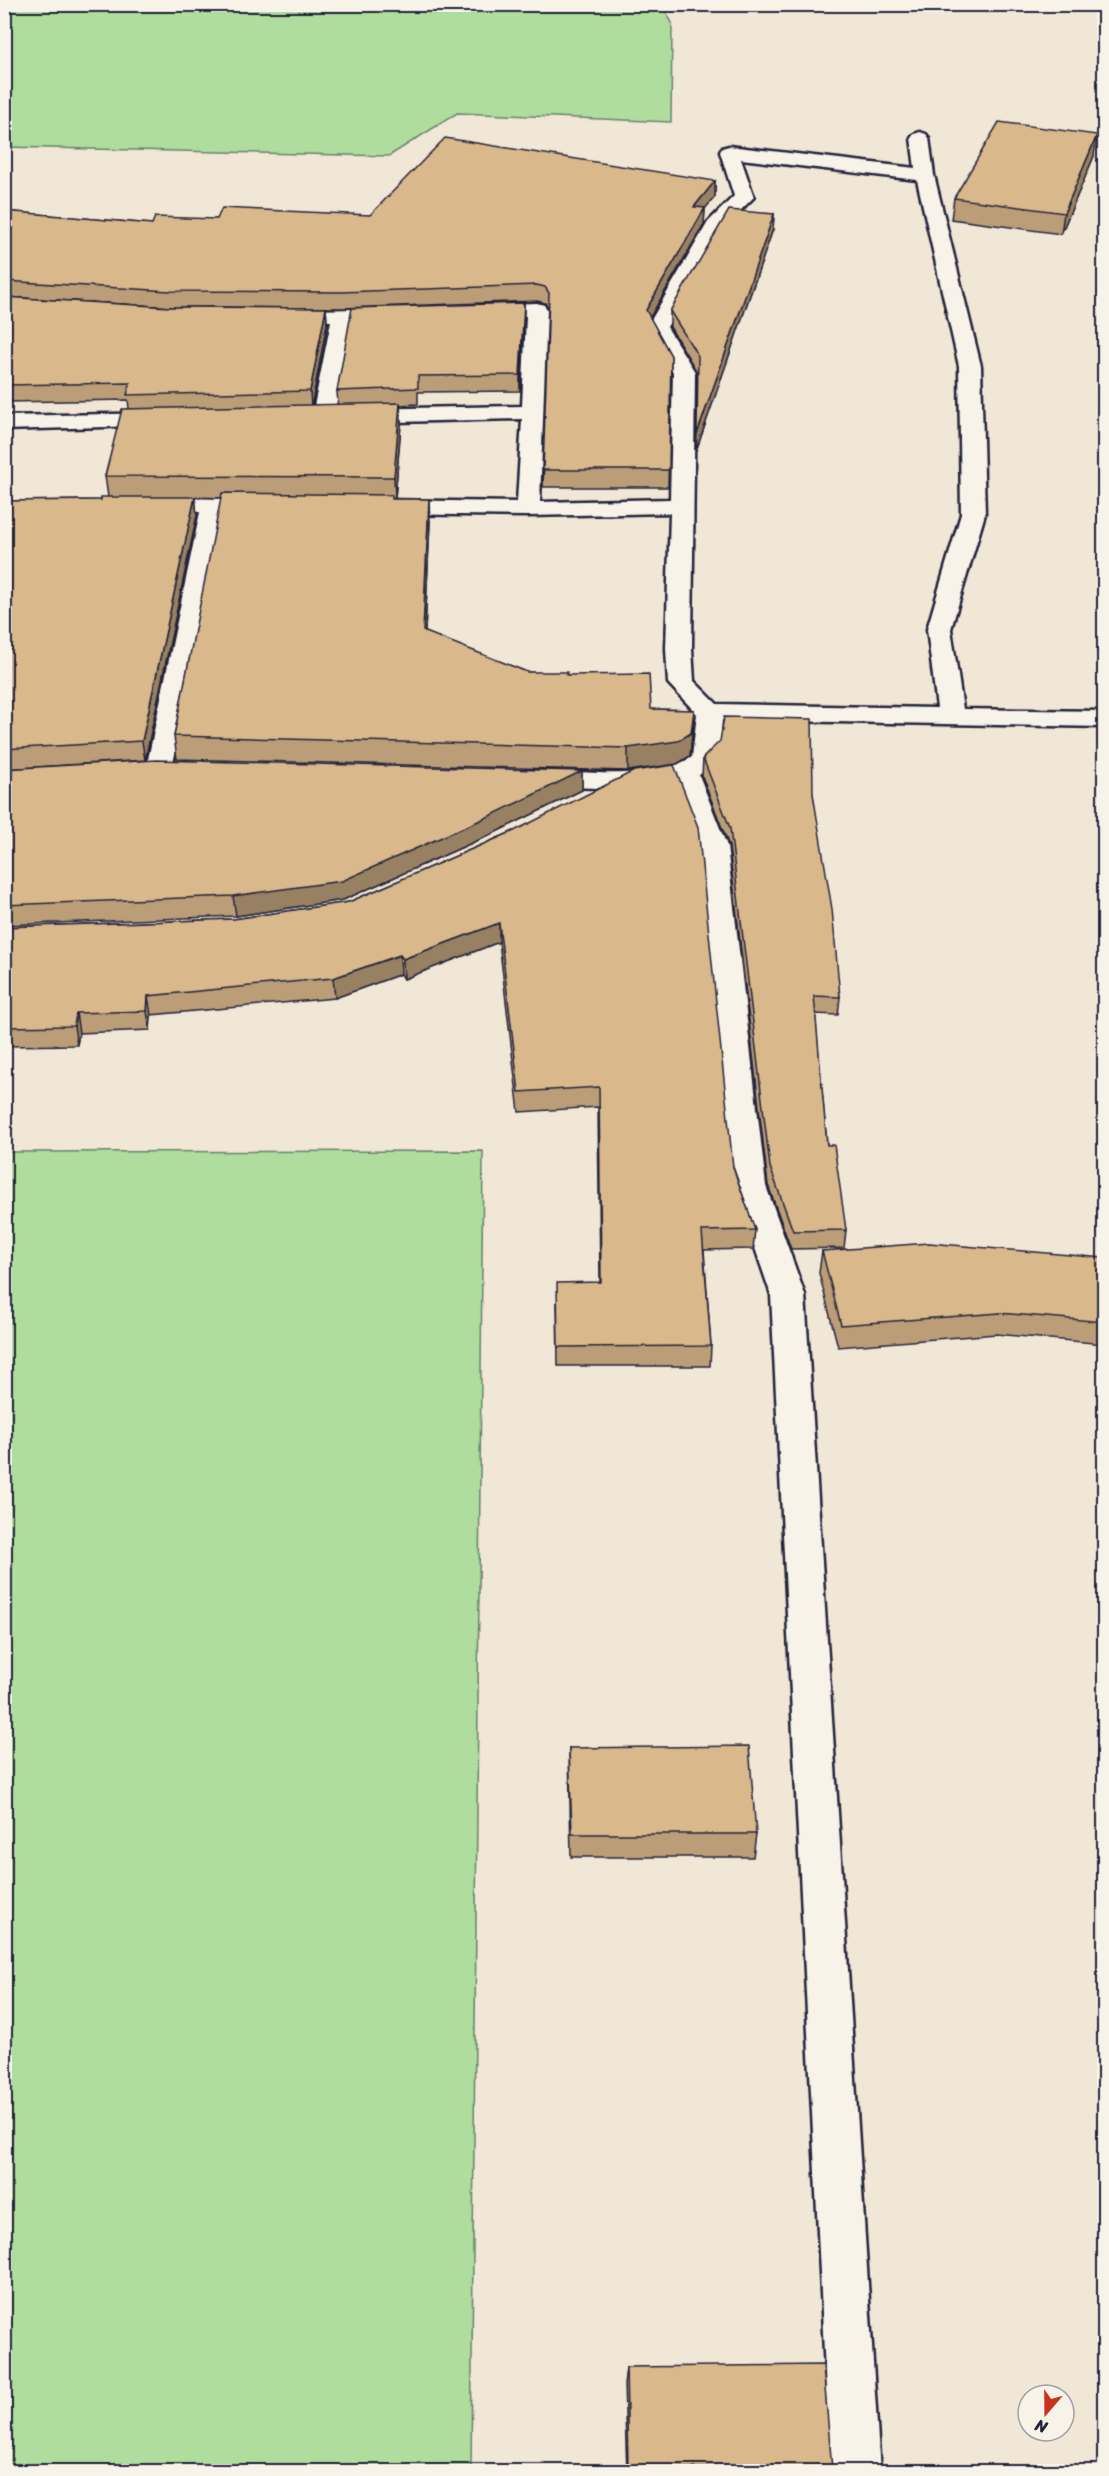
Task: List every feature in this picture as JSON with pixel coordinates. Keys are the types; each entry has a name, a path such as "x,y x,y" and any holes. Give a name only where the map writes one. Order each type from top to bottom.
{"street":[{"path":"920,138 925,175 970,366 973,514 939,628 951,716"},
{"path":"925,175 729,152 744,197 718,222 657,327 684,372 679,649 681,683 710,712 1104,719"},
{"path":"456,312 537,309 528,509"},
{"path":"262,315 342,316 411,313"},
{"path":"323,416 342,316"},
{"path":"300,417 533,412"},
{"path":"4,423 182,419"},
{"path":"159,770 213,505"},
{"path":"132,506 283,506"},
{"path":"364,507 528,509 682,506"},
{"path":"511,778 628,781 685,772 705,760 710,712"},
{"path":"685,772 713,846 750,1186 788,1296 855,2472"},
{"path":"576,806 628,781"}],"green space":[{"path":"662,4 672,23 671,122 457,113 389,156 5,147 5,5"},
{"path":"483,1151 471,2471 5,2471 5,1152"}],"building":[{"path":"999,122 1097,135 1064,213 954,198"},
{"path":"445,138 715,181 694,207 705,208 646,310 671,356 669,470 543,470 549,293 545,287 537,285 341,292 170,291 4,281 4,211 152,224 155,217 217,219 222,208 370,215"},
{"path":"729,210 774,214 697,434 698,356 670,311"},
{"path":"4,297 170,307 326,308 310,391 127,395 130,383 4,385"},
{"path":"524,303 520,375 418,376 418,388 337,391 352,308"},
{"path":"400,403 394,477 105,476 122,409"},
{"path":"222,493 392,495 392,499 429,499 423,631 527,672 567,672 567,675 649,674 651,709 694,710 691,733 678,741 628,748 174,736"},
{"path":"101,497 195,497 142,741 4,749 4,501 101,500"},
{"path":"724,717 812,719 813,794 832,909 840,997 814,996 827,1145 834,1145 846,1230 793,1231 770,1167 730,828 703,758 720,741"},
{"path":"156,760 582,771 492,815 342,881 233,896 4,905 4,769"},
{"path":"674,765 698,827 733,1167 755,1230 702,1231 711,1346 558,1347 557,1283 601,1282 599,1087 519,1092 499,923 403,959 400,955 333,978 148,996 147,1011 76,1013 74,1026 4,1027 4,927 234,919 349,902 514,831 634,771"},
{"path":"929,1243 1104,1258 1104,1322 1000,1313 841,1325 822,1251"},
{"path":"749,1746 756,1834 572,1834 569,1748"},
{"path":"823,2365 832,2469 628,2468 626,2367"}]}
